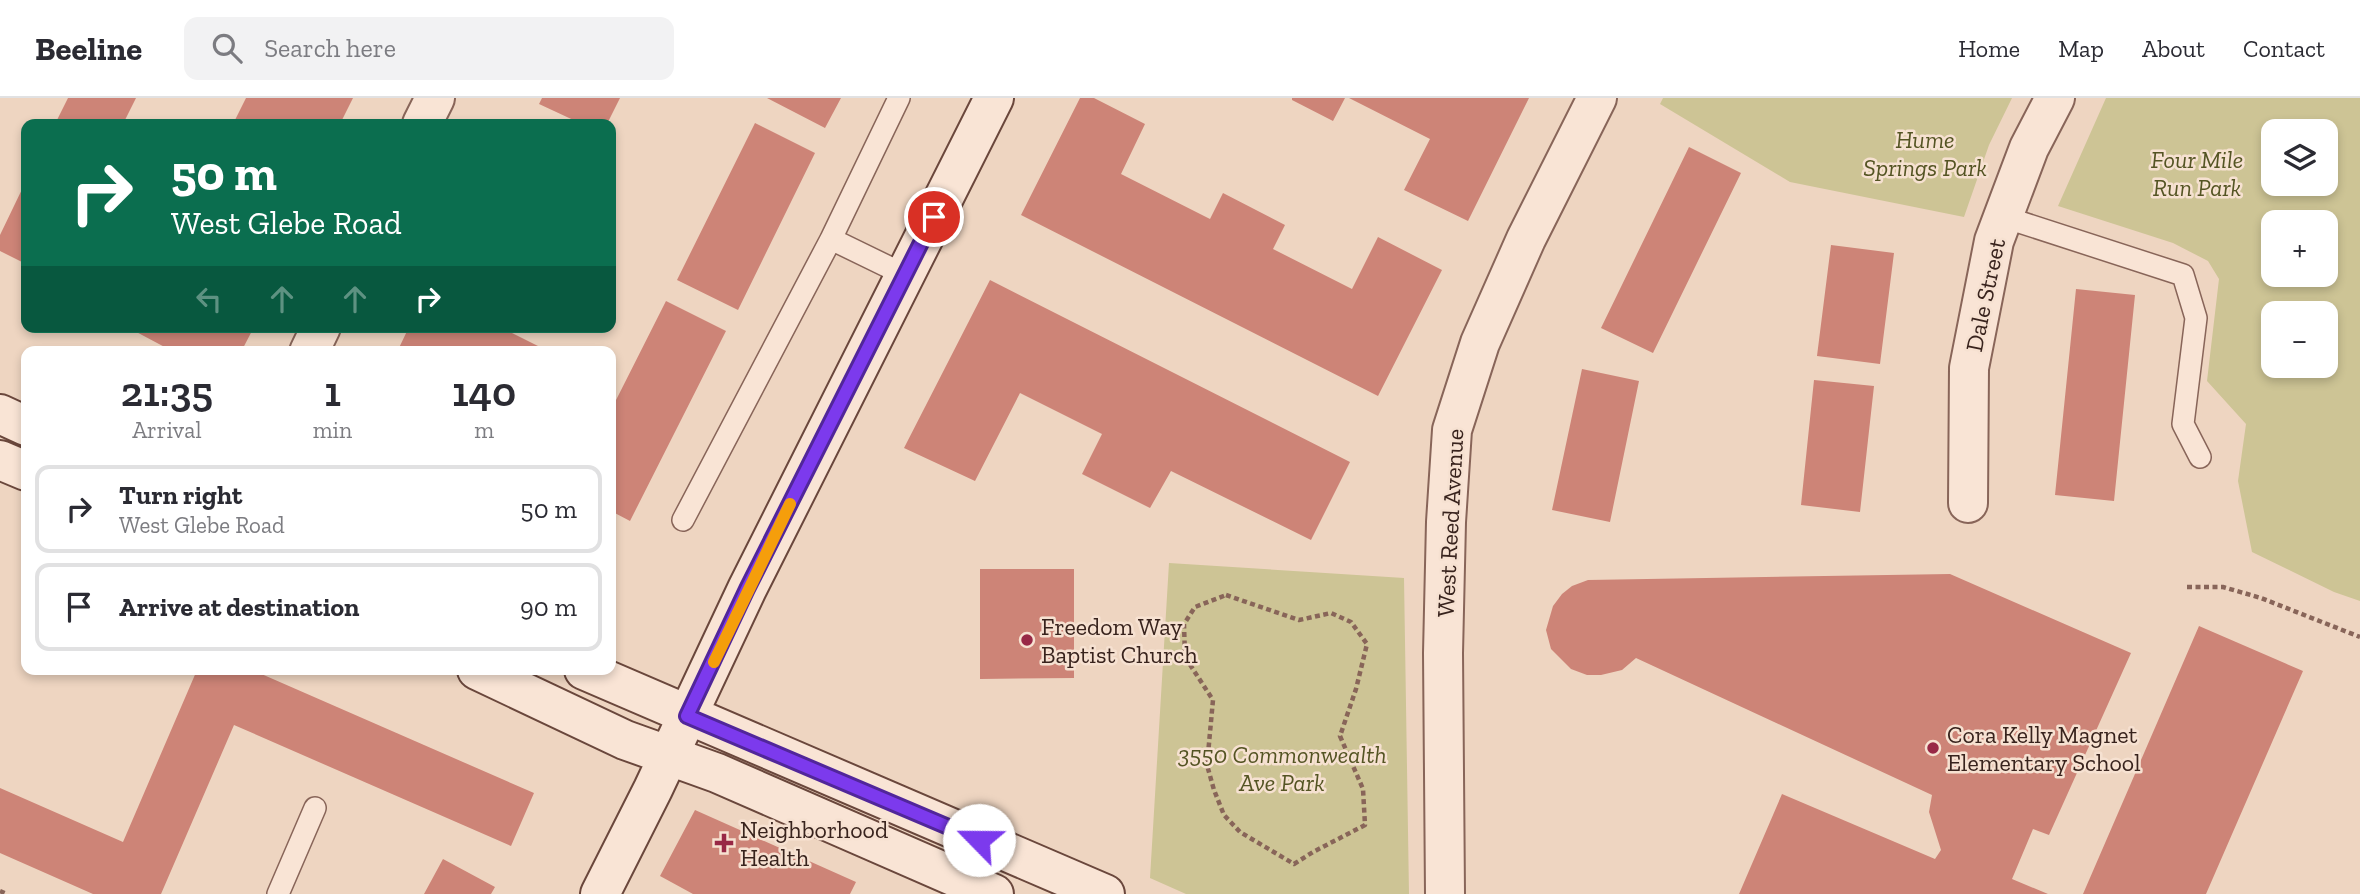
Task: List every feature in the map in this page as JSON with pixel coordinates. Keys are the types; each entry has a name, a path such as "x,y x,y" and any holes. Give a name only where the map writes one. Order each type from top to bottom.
{"street":[{"path":"424,119 435,98"},
{"path":"600,894 747,589 994,98"},
{"name":"West Reed Avenue","path":"1445,894 1444,639 1446,522 1452,430 1480,343 1526,239 1597,98"},
{"name":"Dale Street","path":"1968,503 1969,368 1994,241 2029,148 2055,98"},
{"path":"0,414 21,424"},
{"path":"0,460 21,469"},
{"path":"488,675 625,740 717,773 994,894"},
{"path":"595,675 1105,894"}],"lane":[{"path":"683,520 831,239 899,98"},
{"path":"2004,217 2183,275 2196,318 2183,424 2200,457"},
{"path":"831,239 905,275"},
{"path":"278,894 315,808"}],"path":[{"path":"2187,587 2223,587 2261,598 2360,638"},
{"path":"1226,595 1299,620 1331,613 1351,622 1367,644 1340,736 1363,789 1365,825 1294,864 1240,832 1224,815 1208,765 1213,700 1185,657 1184,624 1195,607 1226,595"},
{"path":"0,891 7,894"}],"green space":[{"name":"Hume Springs Park","path":"1663,98 2012,98 1989,145 1964,217 1790,182 1660,104"},
{"name":"Four Mile Run Park","path":"2106,98 2360,98 2360,601 2334,592 2252,552 2238,481 2246,424 2207,381 2219,279 2208,261 2173,243 2058,206"},
{"name":"3550 Commonwealth Ave Park","path":"1169,563 1404,578 1409,894 1186,894 1150,878"}],"building":[{"path":"68,98 136,98 126,119 58,119"},
{"path":"246,98 353,98 342,119 236,119"},
{"path":"542,98 620,98 610,119 571,119 539,104"},
{"path":"767,98 841,98 825,128"},
{"path":"1080,98 1094,98 1145,124 1121,174 1210,219 1223,193 1285,225 1273,249 1352,289 1378,237 1442,270 1378,396 1021,215"},
{"path":"1292,98 1345,98 1333,121"},
{"path":"1349,98 1529,98 1468,221 1404,190 1430,139"},
{"path":"755,123 815,153 738,310 677,280"},
{"path":"1689,147 1741,173 1653,353 1601,328"},
{"path":"21,191 21,262 0,251 0,235"},
{"path":"1831,245 1894,253 1880,364 1817,356"},
{"path":"990,280 1350,462 1311,540 1171,471 1150,508 1082,474 1102,434 1020,393 975,481 904,448"},
{"path":"2076,289 2135,295 2114,501 2055,495"},
{"path":"666,301 726,331 630,521 616,514 616,400"},
{"path":"138,333 251,333 244,346 163,346"},
{"path":"406,333 512,333 538,346 400,346"},
{"path":"1582,369 1639,381 1610,522 1552,510"},
{"path":"1814,380 1874,386 1860,512 1801,505"},
{"name":"Freedom Way Baptist Church","path":"980,569 1074,569 1074,678 980,679"},
{"path":"1950,574 2131,653 2049,835 2033,829 2012,879 2048,894 1739,894 1782,794 1935,859 1941,850 1929,812 1932,795 1636,658 1622,670 1601,675 1587,675 1571,669 1551,649 1546,630 1553,606 1562,594 1572,586 1588,580"},
{"path":"2199,626 2303,671 2206,894 2083,894"},
{"path":"195,675 263,675 534,793 511,846 234,725 161,894 93,894 0,853 0,788 123,842"},
{"name":"Neighborhood Health","path":"695,810 856,882 850,894 693,894 660,876"},
{"path":"443,859 495,887 491,894 424,894"}],"slow traffic":[{"path":"714,662 790,504"}],"place":[{"name":"Freedom Way Baptist Church","path":"1027,640"},
{"name":"Cora Kelly Magnet Elementary School","path":"1933,748"},
{"name":"Neighborhood Health","path":"724,843"}],"route":[{"path":"934,217 747,589 687,716 979,840"}]}
